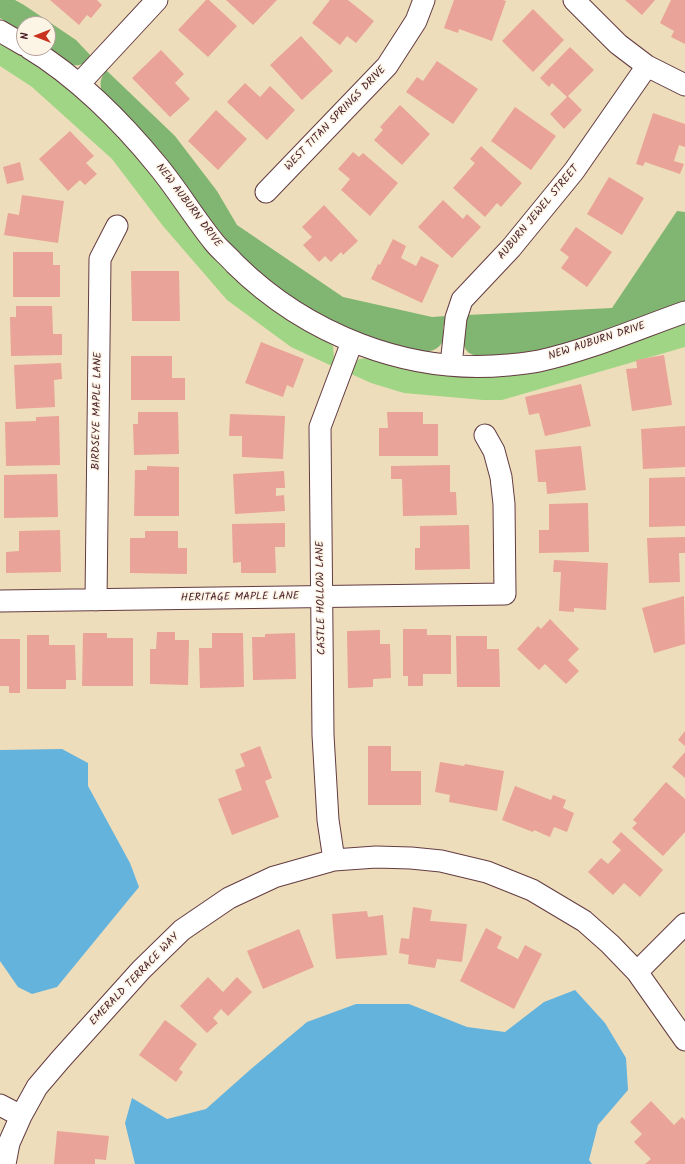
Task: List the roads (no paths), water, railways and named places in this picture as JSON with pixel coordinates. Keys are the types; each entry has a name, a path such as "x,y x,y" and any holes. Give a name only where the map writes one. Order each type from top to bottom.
{"street":[{"path":"79,84 157,0"},
{"name":"WEST TITAN SPRINGS DRIVE","path":"266,192 387,66 416,21 424,0"},
{"path":"574,0 618,44 647,66 685,85"},
{"path":"0,31 16,40"},
{"name":"NEW AUBURN DRIVE","path":"40,56 79,84 118,121 157,165 214,243 249,277 276,298 320,327 352,342 382,353 421,361 451,365 488,367 538,362 582,349 685,312"},
{"name":"AUBURN JEWEL STREET","path":"451,365 456,318 462,300 511,248 574,171 647,66"},
{"name":"BIRDSEYE MAPLE LANE","path":"96,600 100,259 117,226"},
{"name":"CASTLE HOLLOW LANE","path":"334,860 328,820 324,749 320,427 352,342"},
{"name":"HERITAGE MAPLE LANE","path":"0,601 505,594 504,504 501,477 494,451 485,434"},
{"name":"EMERALD TERRACE WAY","path":"5,1164 10,1143 20,1116 37,1087 141,970 182,930 229,898 274,877 334,860 411,858 441,861 487,872 532,890 584,922 610,944 637,972 685,1040"},
{"path":"637,972 685,924"},
{"path":"0,1105 20,1116"}],"water":[{"path":"62,749 88,763 88,786 130,863 139,887 57,987 32,994 18,987 0,961 0,750"},
{"path":"575,990 605,1023 626,1058 628,1090 598,1125 589,1160 592,1164 135,1164 125,1123 132,1098 167,1119 206,1109 307,1022 356,1004 409,1004 467,1027 505,1032 544,1002"}]}
